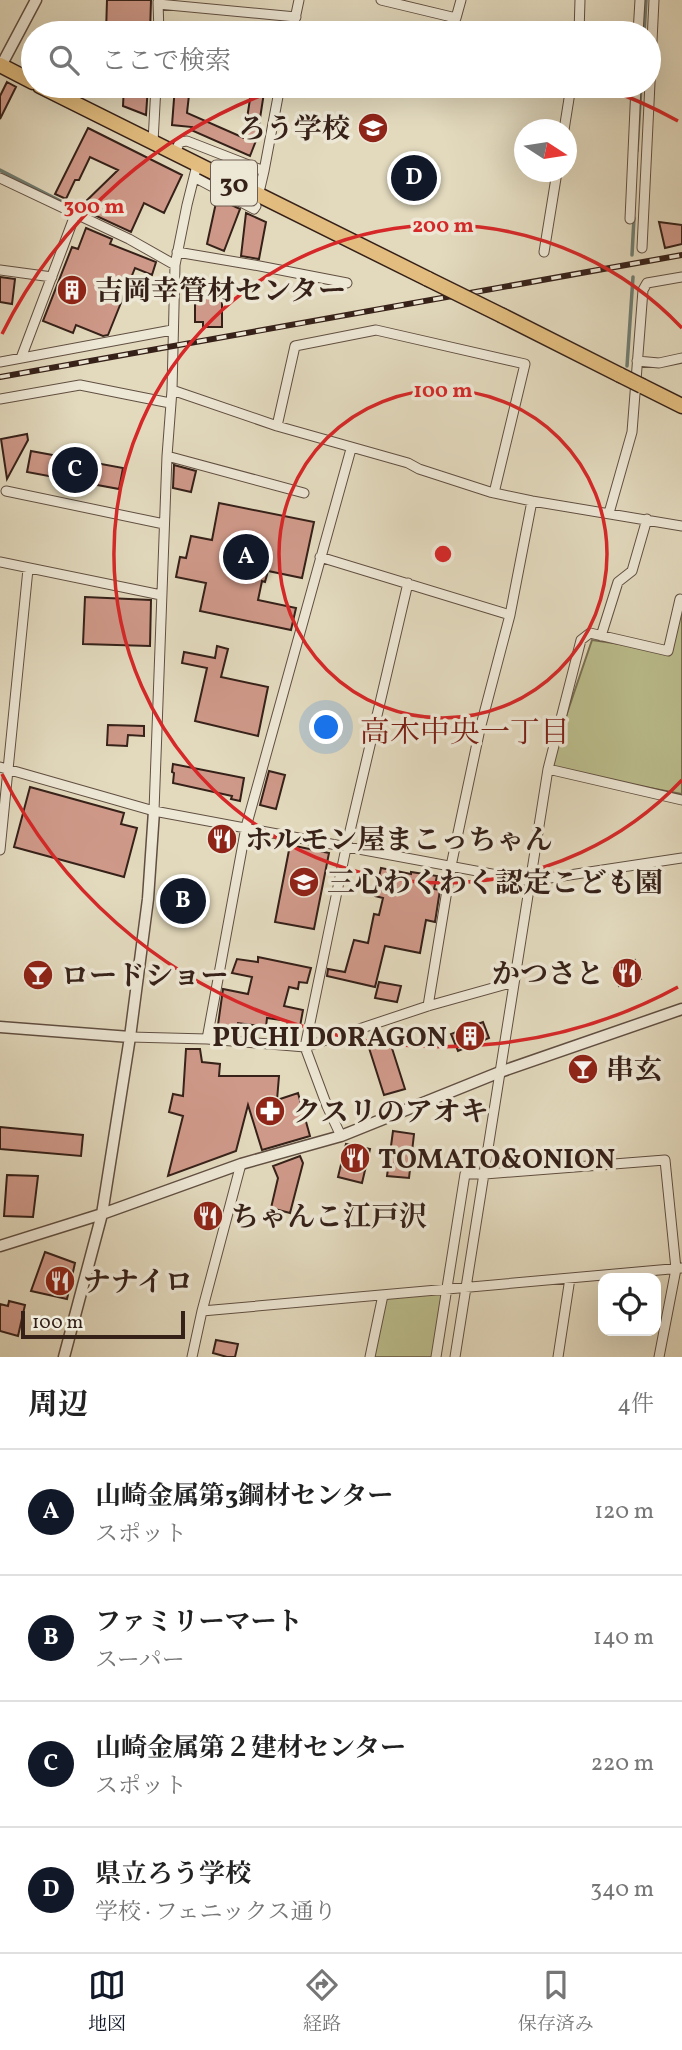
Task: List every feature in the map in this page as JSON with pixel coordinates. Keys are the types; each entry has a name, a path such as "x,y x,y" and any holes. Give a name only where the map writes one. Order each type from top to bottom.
{"main road":[{"path":"0,66 21,76"},
{"name":"30","path":"64,98 174,153 196,171 428,279 682,406"}],"street":[{"path":"25,21 36,0"},
{"path":"241,12 242,0"},
{"path":"295,21 299,0"},
{"path":"381,0 456,18 461,0"},
{"path":"430,12 432,0"},
{"path":"579,21 580,0"},
{"path":"639,21 640,0"},
{"path":"653,21 654,0"},
{"path":"159,21 158,2 296,17"},
{"path":"0,66 21,28"},
{"path":"153,142 155,98"},
{"path":"260,188 278,98"},
{"path":"566,119 569,98"},
{"path":"630,219 635,98"},
{"path":"642,248 649,98"},
{"path":"174,153 180,142 187,141 264,171"},
{"path":"64,1357 102,1214 130,1037 148,899 177,253 196,171 254,209 256,206"},
{"path":"0,177 129,239 175,265"},
{"path":"544,252 555,182"},
{"path":"21,358 75,215"},
{"path":"177,253 347,283"},
{"path":"0,270 52,276"},
{"path":"609,513 632,432 643,290 647,283 682,277"},
{"path":"0,362 172,330"},
{"path":"277,426 295,346 376,330 525,364 494,493"},
{"path":"637,361 659,363 682,358"},
{"path":"0,399 80,385 170,403"},
{"path":"172,390 277,426 408,464 494,493 682,526"},
{"path":"207,1039 246,827 351,449"},
{"path":"167,456 304,493"},
{"path":"6,491 164,524"},
{"path":"428,1006 451,866 481,729 510,615 532,501"},
{"path":"601,636 618,582 632,571 647,520"},
{"path":"320,557 510,615"},
{"path":"0,562 161,595"},
{"path":"0,850 4,768 28,569"},
{"path":"341,1136 305,1047 346,848 408,583"},
{"path":"456,1357 548,769 580,640 590,633 668,651 681,597"},
{"path":"4,768 154,811 530,881 682,858"},
{"path":"548,769 682,800"},
{"path":"0,1027 305,1047 428,1006 514,982"},
{"path":"0,1245 102,1214 241,1164 341,1136 500,1072 682,1009"},
{"path":"436,1357 465,1174 665,1160 679,1269 659,1357"},
{"path":"192,1357 241,1164"},
{"path":"202,1311 679,1269"},
{"path":"558,1357 570,1278"},
{"path":"370,1357 383,1294"}],"green space":[{"path":"682,600 682,794 548,769 592,640 668,651"},
{"path":"446,1293 436,1357 371,1357 383,1295"}],"building":[{"path":"107,0 151,0 150,21 106,21"},
{"path":"7,82 16,87 0,119 0,96"},
{"path":"123,98 147,98 146,115 123,106"},
{"path":"174,98 189,98 187,113 244,138 250,98 263,98 257,138 250,156 191,130 192,127 172,125"},
{"path":"88,128 182,175 164,213 144,203 131,232 79,208 118,170 90,157 66,199 55,194"},
{"path":"217,198 240,209 224,251 207,244"},
{"path":"246,213 266,222 259,259 241,256"},
{"path":"659,222 682,225 682,244 665,248"},
{"path":"86,228 112,239 110,244 156,262 152,275 135,268 108,335 103,336 76,325 73,333 43,321 72,247 78,249"},
{"name":"吉岡幸管材センター","path":"0,277 15,279 12,304 0,302"},
{"path":"195,294 222,295 222,327 203,327 203,322 195,322"},
{"path":"27,434 28,440 7,479 1,439"},
{"path":"31,451 123,468 119,489 27,472"},
{"path":"174,465 196,471 191,492 173,488"},
{"path":"219,503 314,522 302,578 268,571 265,582 262,581 258,600 296,608 291,630 200,611 206,583 176,577 180,557 186,558 191,536 212,540"},
{"path":"85,597 151,600 150,646 83,644"},
{"path":"217,646 228,649 221,677 268,687 258,736 195,721 207,668 182,663 184,652 215,658"},
{"path":"108,725 144,726 144,736 128,735 127,746 107,745"},
{"path":"173,764 244,778 240,801 231,799 232,796 173,783"},
{"path":"269,771 285,775 276,809 260,805"},
{"path":"30,787 124,813 121,824 137,828 124,877 14,847"},
{"path":"290,845 329,853 314,929 275,922"},
{"path":"381,868 437,876 434,889 440,890 435,922 426,920 420,953 385,946 375,987 327,976 328,969 345,972 354,940 368,943 374,914 379,915 383,898 375,896"},
{"path":"179,881 193,884 186,920 172,918"},
{"path":"258,957 311,968 307,983 299,982 298,989 289,987 284,1006 303,1010 299,1032 285,1031 288,1021 267,1018 266,1027 238,1023 237,1028 218,1025 223,989 248,994 252,977 232,973 237,959 258,962"},
{"name":"かつさと","path":"635,960 641,979 619,986 613,968"},
{"path":"379,982 401,986 397,1002 375,998"},
{"name":"PUCHI DORAGON","path":"483,1022 489,1038 458,1051 451,1034"},
{"path":"390,1042 405,1089 384,1095 369,1048"},
{"path":"186,1049 200,1049 202,1062 220,1064 219,1076 279,1076 277,1100 298,1093 310,1136 262,1150 248,1105 236,1151 168,1176 183,1116 169,1112 173,1094 183,1096"},
{"path":"0,1127 83,1135 81,1156 0,1149"},
{"path":"393,1131 414,1134 409,1178 387,1176"},
{"path":"346,1144 370,1149 362,1183 338,1177"},
{"path":"300,1156 303,1163 290,1213 271,1208 278,1178 273,1166"},
{"path":"7,1175 38,1176 33,1217 4,1216"},
{"path":"45,1252 75,1263 67,1299 31,1291"},
{"path":"9,1301 25,1305 18,1336 0,1331 0,1304 8,1306"},
{"path":"216,1340 238,1344 235,1357 213,1353"}],"waterway":[{"path":"645,21 646,0"},
{"path":"637,151 640,98"},
{"path":"0,170 72,207"},
{"path":"632,255 634,218"},
{"path":"627,366 633,277"}],"railway":[{"path":"0,377 682,255"}],"place":[{"name":"ろう学校","path":"373,128"},
{"name":"県立ろう学校","path":"414,178"},
{"name":"吉岡幸管材センター","path":"72,290"},
{"name":"山崎金属第２建材センター","path":"75,470"},
{"name":"山崎金属第3鋼材センター","path":"246,557"},
{"name":"ホルモン屋まこっちゃん","path":"222,839"},
{"name":"三心わくわく認定こども園","path":"304,882"},
{"name":"ファミリーマート","path":"183,901"},
{"name":"かつさと","path":"627,973"},
{"name":"ロードショー","path":"38,975"},
{"name":"PUCHI DORAGON","path":"470,1036"},
{"name":"串玄","path":"583,1069"},
{"name":"クスリのアオキ","path":"270,1111"},
{"name":"TOMATO&ONION","path":"355,1158"},
{"name":"ちゃんこ江戸沢","path":"208,1216"},
{"name":"ナナイロ","path":"60,1281"}],"district":[{"name":"高木中央一丁目","path":"465,732"}]}
